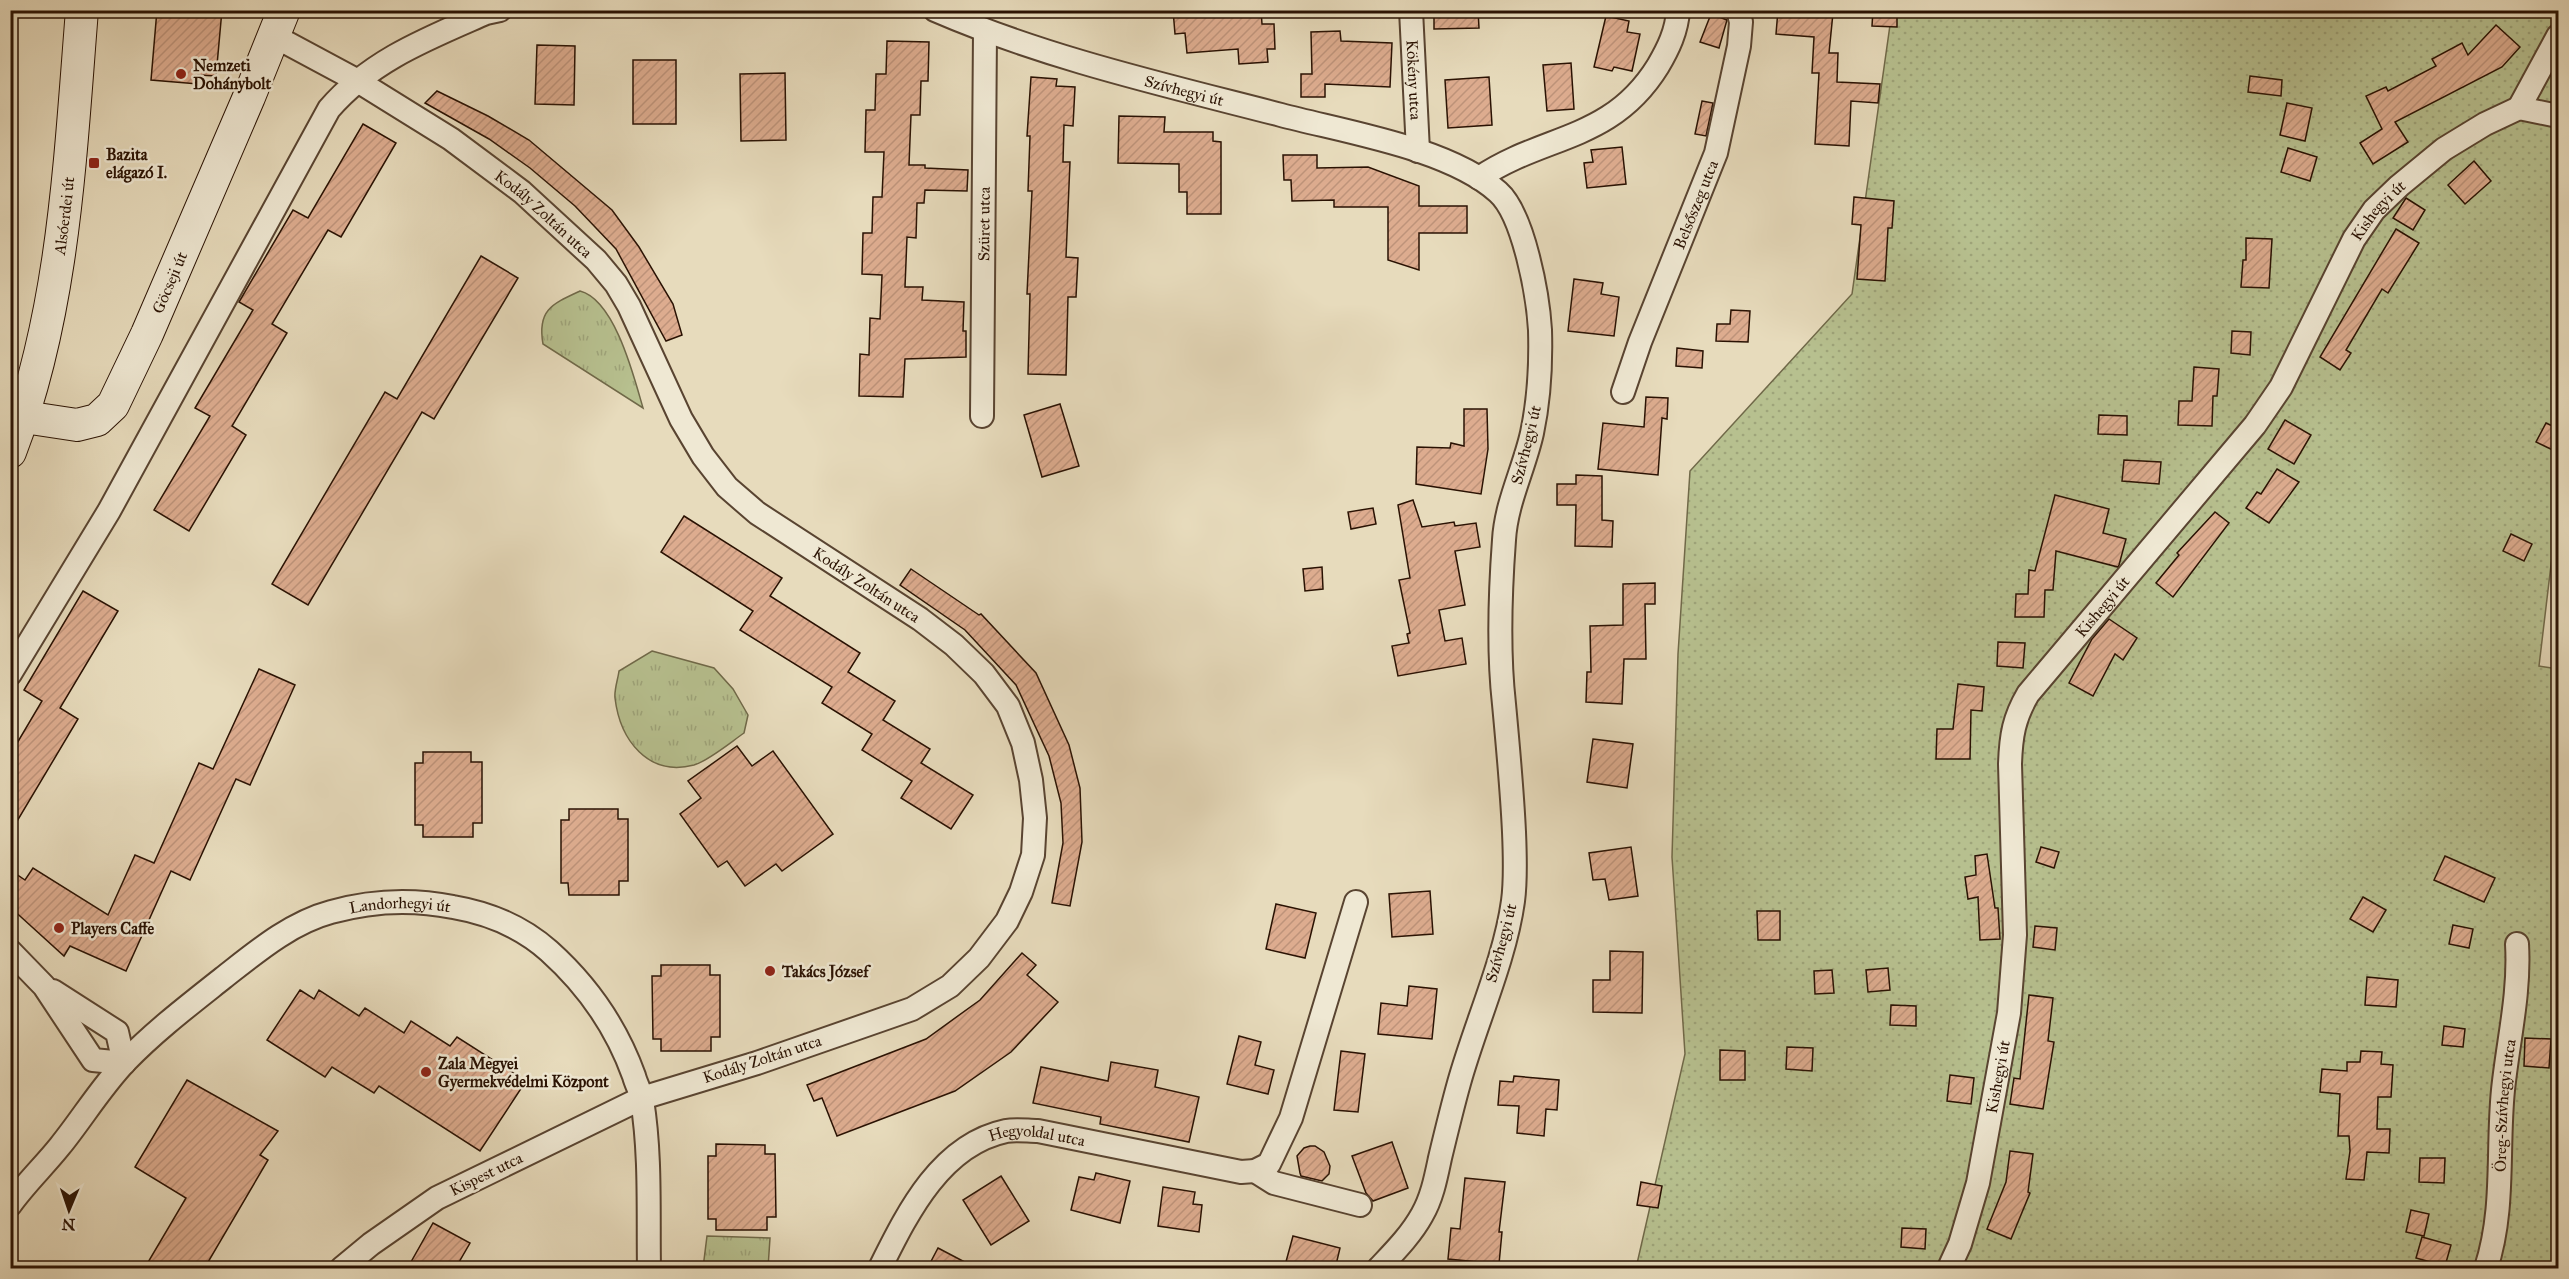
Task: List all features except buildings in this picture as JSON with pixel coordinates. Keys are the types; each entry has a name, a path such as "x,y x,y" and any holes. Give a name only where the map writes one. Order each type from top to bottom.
{"main road":[{"name":"Alsóerdei út","path":"24,417 45,338 57,266 67,188 82,10"},
{"name":"Göcseji út","path":"24,417 77,425 97,420 113,405 147,334 279,23"},
{"path":"10,452 24,417"}],"street":[{"path":"10,674 109,511 329,109 356,80 395,54 486,13 500,10"},
{"name":"Szívhegyi út","path":"935,10 985,32 1143,80 1418,151 1479,178 1501,194 1519,226 1526,249 1540,328 1538,393 1532,433 1519,481 1508,509 1504,539 1501,629 1503,699 1511,761 1515,852 1514,900 1505,937 1460,1079 1432,1189 1423,1215 1407,1238 1379,1269"},
{"name":"Kökény utca","path":"1411,10 1418,151"},
{"path":"1479,178 1502,162 1574,136 1603,122 1623,107 1653,74 1667,51 1678,10"},
{"name":"Belsőszeg utca","path":"1623,392 1640,342 1716,153 1739,46 1741,22 1738,10"},
{"name":"Kodály Zoltán utca","path":"279,23 356,80 451,139 489,166 571,235 616,284 640,327 681,419 703,456 728,487 757,513 920,620 954,645 984,674 1008,706 1023,743 1031,780 1035,818 1033,855 1021,892 1006,921 979,958 950,986 912,1009 757,1063 642,1098"},
{"name":"Szüret utca","path":"982,416 985,32"},
{"path":"2559,36 2519,108 2559,116"},
{"name":"Kishegyi út","path":"1949,1269 1978,1183 2009,1013 2015,935 2010,764 2011,740 2016,714 2028,694 2255,425 2281,387 2354,240 2374,210 2398,186 2444,148 2485,124 2519,108"},
{"name":"Landorhegyi út","path":"10,1205 59,1147 124,1063 181,1011 263,946 329,912 364,905 405,902 440,904 476,911 510,924 542,944 591,994 611,1024 624,1048 642,1098 649,1269"},
{"path":"1255,1171 1269,1164 1291,1118 1356,902"},
{"name":"Öreg-Szívhegyi utca","path":"2486,1269 2493,1246 2500,1200 2503,1091 2519,975 2517,944"},
{"path":"10,951 44,986 93,1060 124,1063 117,1032 44,986"},
{"name":"Kispest utca","path":"342,1269 371,1244 437,1198 642,1098"},
{"name":"Hegyoldal utca","path":"880,1269 907,1216 922,1192 943,1168 965,1149 987,1137 1008,1131 1038,1131 1241,1172 1255,1171 1274,1183 1360,1205"}],"green space":[{"path":"1892,11 2558,11 2558,506 2539,666 2558,669 2558,1268 1636,1268 1685,1054 1672,857 1678,654 1690,471 1852,294"},
{"path":"580,291 592,297 613,324 628,360 643,408 543,344 542,323 549,310"},
{"path":"652,651 714,668 733,689 748,715 744,733 713,755 694,765 663,766 639,752 623,728 615,692 619,671"},
{"path":"707,1236 770,1238 768,1268 703,1268"}],"place":[{"name":"Nemzeti Dohánybolt","path":"181,74"},
{"name":"Bazita elágazó I.","path":"94,163"},
{"name":"Players Caffe","path":"59,928"},
{"name":"Takács József","path":"770,971"},
{"name":"Zala Megyei Gyermekvédelmi Központ","path":"426,1072"}]}
